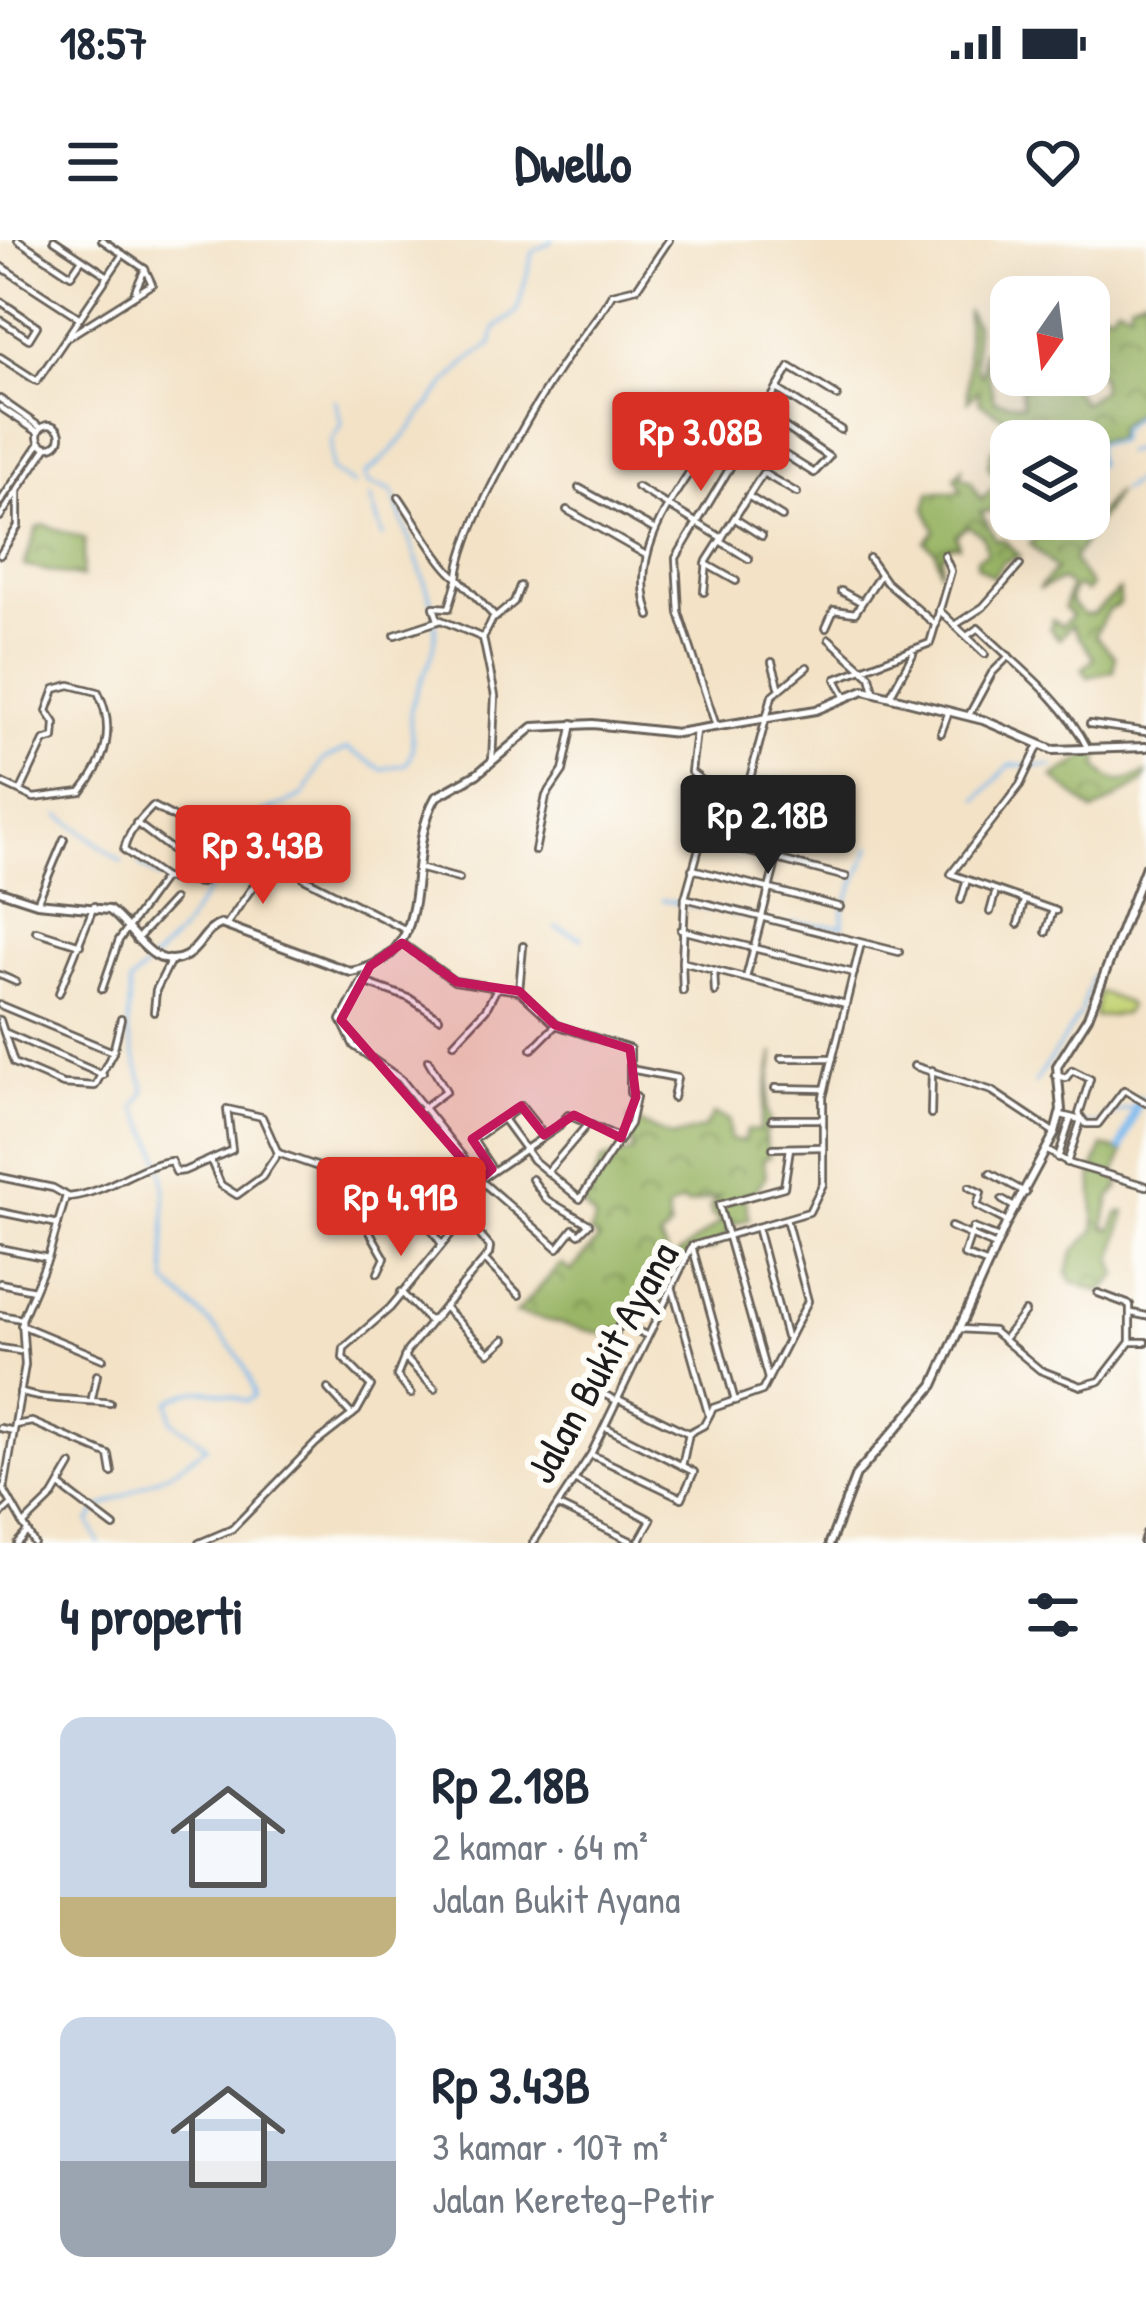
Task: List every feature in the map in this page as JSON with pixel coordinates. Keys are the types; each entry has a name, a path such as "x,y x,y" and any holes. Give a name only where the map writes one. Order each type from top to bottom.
{"street":[{"path":"18,240 71,275 82,259"},
{"path":"54,240 108,276"},
{"path":"66,338 152,284 145,269 102,240"},
{"path":"438,620 434,607 449,608 464,551 503,464 565,361 612,293 637,287 669,240"},
{"path":"0,357 37,381 123,254"},
{"path":"0,266 80,318"},
{"path":"134,293 145,269"},
{"path":"95,295 111,309"},
{"path":"0,301 38,326 28,339 0,320"},
{"path":"716,726 680,613 674,574 695,522 790,367 837,396"},
{"path":"777,389 842,430"},
{"path":"0,403 39,430 43,445 0,517"},
{"path":"750,434 814,473 829,457 763,412"},
{"path":"0,502 43,445 57,444 60,433 52,425 39,430"},
{"path":"650,616 642,586 646,555 655,530 713,436"},
{"path":"704,592 706,564 763,473 796,493"},
{"path":"637,487 749,559"},
{"path":"580,488 655,530"},
{"path":"0,555 18,526 18,490"},
{"path":"748,496 782,517"},
{"path":"399,497 429,537 442,565 494,619"},
{"path":"567,510 646,555"},
{"path":"735,518 762,536"},
{"path":"845,695 836,679 930,643 951,571 944,555"},
{"path":"869,558 880,575 936,625"},
{"path":"706,564 736,581"},
{"path":"955,625 983,607 1020,565"},
{"path":"826,628 834,610 853,615 880,575"},
{"path":"492,762 495,696 483,638 494,619 514,602 520,586"},
{"path":"841,591 861,602"},
{"path":"939,610 985,654"},
{"path":"395,635 438,620 483,638"},
{"path":"967,636 978,628 1010,656 1050,695 1087,747"},
{"path":"829,639 862,667 874,692"},
{"path":"890,696 914,652"},
{"path":"968,717 992,674 1010,656"},
{"path":"749,782 779,686 772,662"},
{"path":"779,686 807,668"},
{"path":"0,782 39,799 74,796 85,788 107,750 107,712 98,692 70,685 55,689 47,712 55,735 44,741 21,790"},
{"path":"0,892 37,903 94,906 115,913 136,940 164,958 192,952 212,927 226,926 333,970 351,972 391,958 408,931 417,868 436,797 492,762 529,728 573,723 669,734 769,714 816,710 845,695 874,692 950,711 1053,750 1146,747"},
{"path":"941,733 950,711"},
{"path":"536,851 546,796 563,771 573,723"},
{"path":"1090,724 1146,732"},
{"path":"683,991 685,898 716,791 691,772 696,730"},
{"path":"1039,745 1028,771 952,869 952,876 1054,910 1046,932"},
{"path":"136,824 172,850 221,860 202,883 164,878 126,852 136,824 157,805 181,821"},
{"path":"37,903 64,838"},
{"path":"700,839 846,877"},
{"path":"746,978 776,858"},
{"path":"226,926 268,865"},
{"path":"830,1543 856,1475 934,1385 1006,1222 1026,1193 1055,1132 1061,1114 1055,1075 1088,1017 1146,866"},
{"path":"417,868 459,879"},
{"path":"692,869 840,907"},
{"path":"102,989 128,927 164,878"},
{"path":"304,878 408,931"},
{"path":"961,900 966,882"},
{"path":"990,912 996,892"},
{"path":"685,898 899,952"},
{"path":"136,940 173,900"},
{"path":"1018,924 1024,901"},
{"path":"58,993 94,906"},
{"path":"681,930 854,974"},
{"path":"36,931 80,945"},
{"path":"402,943 454,981 519,992 556,1025 630,1049 630,1093 636,1097 621,1138 580,1199 525,1151 502,1119"},
{"path":"682,1466 689,1433 713,1408 761,1391 808,1301 786,1219 809,1212 823,1184 825,1089 861,943"},
{"path":"519,992 523,946"},
{"path":"154,1012 160,980 174,959"},
{"path":"682,962 846,1004"},
{"path":"370,966 341,1020 354,1046 401,1079 480,1180 558,1248 573,1228 579,1234 589,1224 547,1200 532,1179"},
{"path":"714,970 715,992"},
{"path":"0,976 16,982"},
{"path":"364,982 409,998 440,1018"},
{"path":"454,1042 486,1010 497,988"},
{"path":"0,1005 113,1052"},
{"path":"0,1020 14,1063 39,1076 88,1088 103,1075 122,1019"},
{"path":"532,1049 556,1025"},
{"path":"4,1032 103,1075"},
{"path":"781,1058 832,1058"},
{"path":"422,1110 446,1090 428,1060"},
{"path":"914,1066 999,1095 1055,1132"},
{"path":"630,1069 677,1078 673,1098"},
{"path":"931,1114 932,1070"},
{"path":"1055,1075 1066,1078 1072,1070 1090,1079 1067,1163"},
{"path":"776,1088 825,1089"},
{"path":"1061,1114 1098,1124 1124,1090 1146,1103"},
{"path":"492,1169 472,1140 521,1106 544,1135"},
{"path":"0,1177 53,1187 66,1196 104,1190 164,1162 178,1172 232,1149 227,1109 262,1117 278,1153 338,1174 338,1184 346,1187 385,1258 378,1273"},
{"path":"446,1200 472,1190 492,1169 525,1151 568,1115 621,1138"},
{"path":"1058,1158 1072,1118"},
{"path":"772,1119 823,1119"},
{"path":"547,1173 587,1125"},
{"path":"773,1148 823,1147"},
{"path":"768,1379 719,1204 784,1187 790,1148"},
{"path":"1046,1150 1067,1163 1146,1186"},
{"path":"211,1161 221,1185 237,1195 262,1177 278,1153"},
{"path":"990,1173 1026,1193"},
{"path":"968,1187 981,1193 977,1206 1006,1222"},
{"path":"199,1543 232,1529 316,1443 352,1415 371,1386 343,1358 344,1348 465,1218 474,1206 472,1190"},
{"path":"34,1543 4,1490 25,1365 20,1351 21,1322 48,1258 66,1196"},
{"path":"410,1197 441,1243"},
{"path":"1002,1200 1016,1208"},
{"path":"0,1212 58,1224"},
{"path":"411,1394 397,1379 404,1357 485,1261 490,1247 465,1218"},
{"name":"Jalan Bukit Ayana","path":"533,1543 591,1454 692,1246 786,1219"},
{"path":"757,1227 787,1341"},
{"path":"950,1227 998,1242"},
{"path":"970,1235 964,1256 989,1264"},
{"path":"692,1246 735,1401"},
{"path":"0,1248 48,1258"},
{"path":"485,1261 518,1295"},
{"path":"0,1283 34,1290"},
{"path":"672,1286 709,1416"},
{"path":"401,1292 432,1321"},
{"path":"960,1329 993,1331 1040,1370 1084,1386 1100,1381 1130,1342 1132,1313 1127,1303 1099,1293"},
{"path":"444,1307 488,1352 505,1339"},
{"path":"1004,1339 1025,1312"},
{"path":"1132,1313 1146,1316"},
{"path":"0,1315 103,1359"},
{"path":"648,1336 620,1323 590,1387 689,1433"},
{"path":"1130,1342 1146,1342"},
{"path":"0,1364 2,1348 20,1351"},
{"path":"404,1357 435,1389"},
{"path":"92,1400 98,1375"},
{"path":"328,1389 352,1415"},
{"path":"20,1391 37,1398 64,1395 110,1403"},
{"path":"0,1428 32,1422 109,1455 112,1473"},
{"path":"591,1454 682,1498 694,1472 605,1427"},
{"path":"16,1543 71,1465"},
{"path":"558,1505 636,1543 651,1520 574,1480"},
{"path":"60,1486 90,1504 113,1527"},
{"path":"0,1515 11,1505"},
{"path":"1143,1543 1146,1533"}],"highlighted area":[{"path":"402,943 457,982 519,991 555,1025 630,1049 636,1097 621,1138 574,1115 544,1135 521,1106 472,1139 492,1169 480,1180 341,1020 370,966"}],"green space":[{"path":"1146,295 1146,406 1118,426 1115,439 1110,439 1110,420 1006,420 980,403 978,390 968,401 967,310 975,325 976,369 982,375 983,349 994,400 1023,405 1022,396 1078,396 1083,403 1093,396 1110,396 1110,313 1117,304 1130,310 1130,301"},
{"path":"962,468 961,477 971,481 981,500 990,491 990,511 981,512 990,540 1004,540 1020,556 1003,562 993,577 977,566 977,558 987,553 983,536 968,526 956,535 959,546 951,545 942,555 940,572 936,551 925,542 935,530 925,508 930,492 962,492 955,477"},
{"path":"45,525 85,539 82,578 24,566 37,528"},
{"path":"1034,540 1086,540 1073,560 1091,586 1086,592 1077,586 1071,603 1084,615 1093,614 1119,590 1119,605 1108,610 1095,635 1115,657 1114,671 1088,677 1082,669 1094,659 1071,625 1059,639 1050,629 1052,620 1062,626 1072,615 1064,608 1070,586 1062,580 1038,589 1056,569 1030,544"},
{"path":"1092,753 1100,753 1097,766 1113,780 1146,773 1143,782 1094,812 1053,777"},
{"path":"1099,992 1129,1007 1124,1014 1094,1017"},
{"path":"774,1052 767,1110 771,1127 764,1133 769,1157 763,1159 766,1175 755,1192 744,1194 750,1219 734,1224 713,1250 700,1251 682,1263 660,1302 645,1317 611,1336 516,1313 561,1264 571,1271 599,1239 590,1233 595,1219 583,1206 602,1160 633,1152 629,1119 673,1137 704,1128 714,1114 729,1120 730,1140 743,1142 747,1130 759,1131","holes":["719,1196 710,1207 712,1216 723,1220 671,1260 660,1239 670,1229 667,1210 683,1201 687,1205"]},
{"path":"1103,1146 1123,1152 1115,1174 1120,1186 1110,1198 1104,1227 1111,1230 1119,1212 1125,1212 1113,1261 1118,1275 1101,1292 1072,1282 1067,1272 1074,1251 1095,1230 1092,1172"}],"waterway":[{"path":"433,605 392,491 368,483 365,474 399,443 455,374 492,344 495,329 517,312 533,252 553,240"},
{"path":"335,400 342,424 331,440 331,470 354,485"},
{"path":"1110,442 1118,441 1120,429 1146,407"},
{"path":"1125,452 1146,447"},
{"path":"1121,491 1146,473"},
{"path":"370,497 383,537"},
{"path":"99,1543 89,1521 98,1509 177,1468 207,1446 172,1421 169,1402 197,1391 246,1401 254,1396 233,1349 167,1283 163,1174 135,1108 145,1090 128,1034 130,983 180,933 256,816 303,796 323,760 347,749 382,769 406,764 412,750 411,708 435,643 434,615"},
{"path":"978,799 1010,765 1053,766"},
{"path":"59,815 122,862"},
{"path":"793,923 843,926 843,910 871,846"},
{"path":"139,864 161,879"},
{"path":"662,900 760,919"},
{"path":"556,927 582,938"},
{"path":"1035,1083 1080,1014 1092,976"},
{"path":"1121,1148 1139,1100"},
{"path":"1084,1124 1100,1125 1108,1115 1134,1107"}]}
